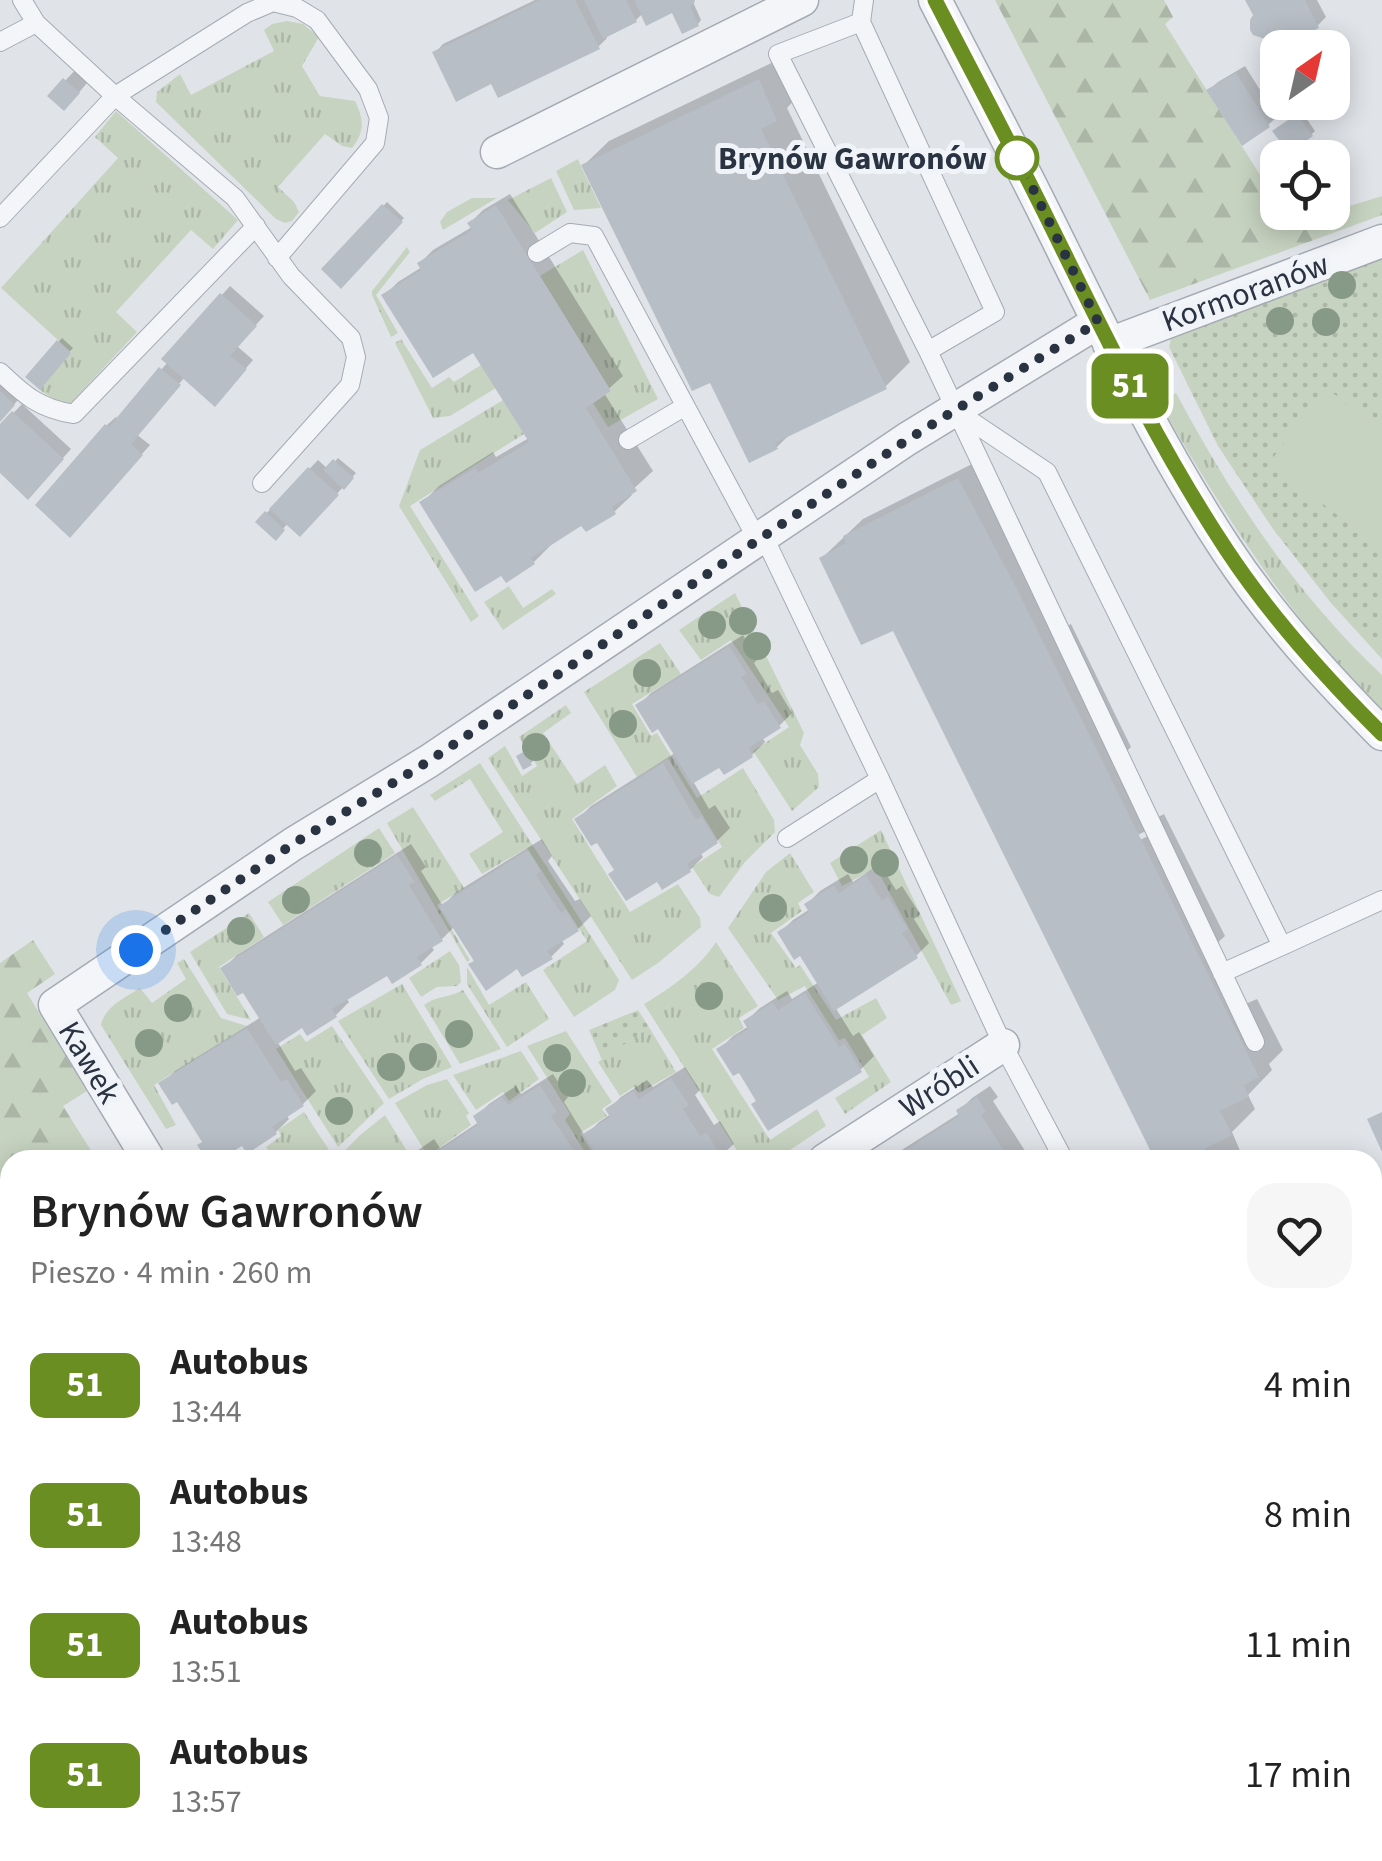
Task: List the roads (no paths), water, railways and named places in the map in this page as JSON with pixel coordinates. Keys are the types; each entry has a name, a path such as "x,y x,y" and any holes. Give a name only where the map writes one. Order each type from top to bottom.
{"street":[{"path":"497,152 802,0"},
{"path":"935,0 1180,477 1228,552 1285,628 1382,734"},
{"name":"Kormoranów","path":"1104,333 1382,241"},
{"name":"Kawek","path":"144,1150 56,1005 293,844 429,761 907,440 1104,333"},
{"name":"Wróbli","path":"842,1150 1003,1046"}],"lane":[{"path":"22,0 36,23 235,198 291,276 351,338 356,357 350,385 262,483"},
{"path":"864,0 861,22 995,312 928,351"},
{"path":"0,218 115,96 246,13 273,2 297,8 318,20 368,90 379,118 375,143 278,258"},
{"path":"861,22 778,54 928,351 1254,1042"},
{"path":"0,42 36,23"},
{"path":"0,372 24,395 52,411 74,414 256,226"},
{"path":"537,254 570,233 594,236 684,408 760,537 880,778 1003,1046 1059,1150"},
{"path":"628,440 684,408"},
{"path":"956,410 1047,472 1282,946"},
{"path":"787,838 880,778"},
{"path":"1222,973 1382,900"}],"place":[{"name":"Brynów Gawronów","path":"1017,158"}]}
